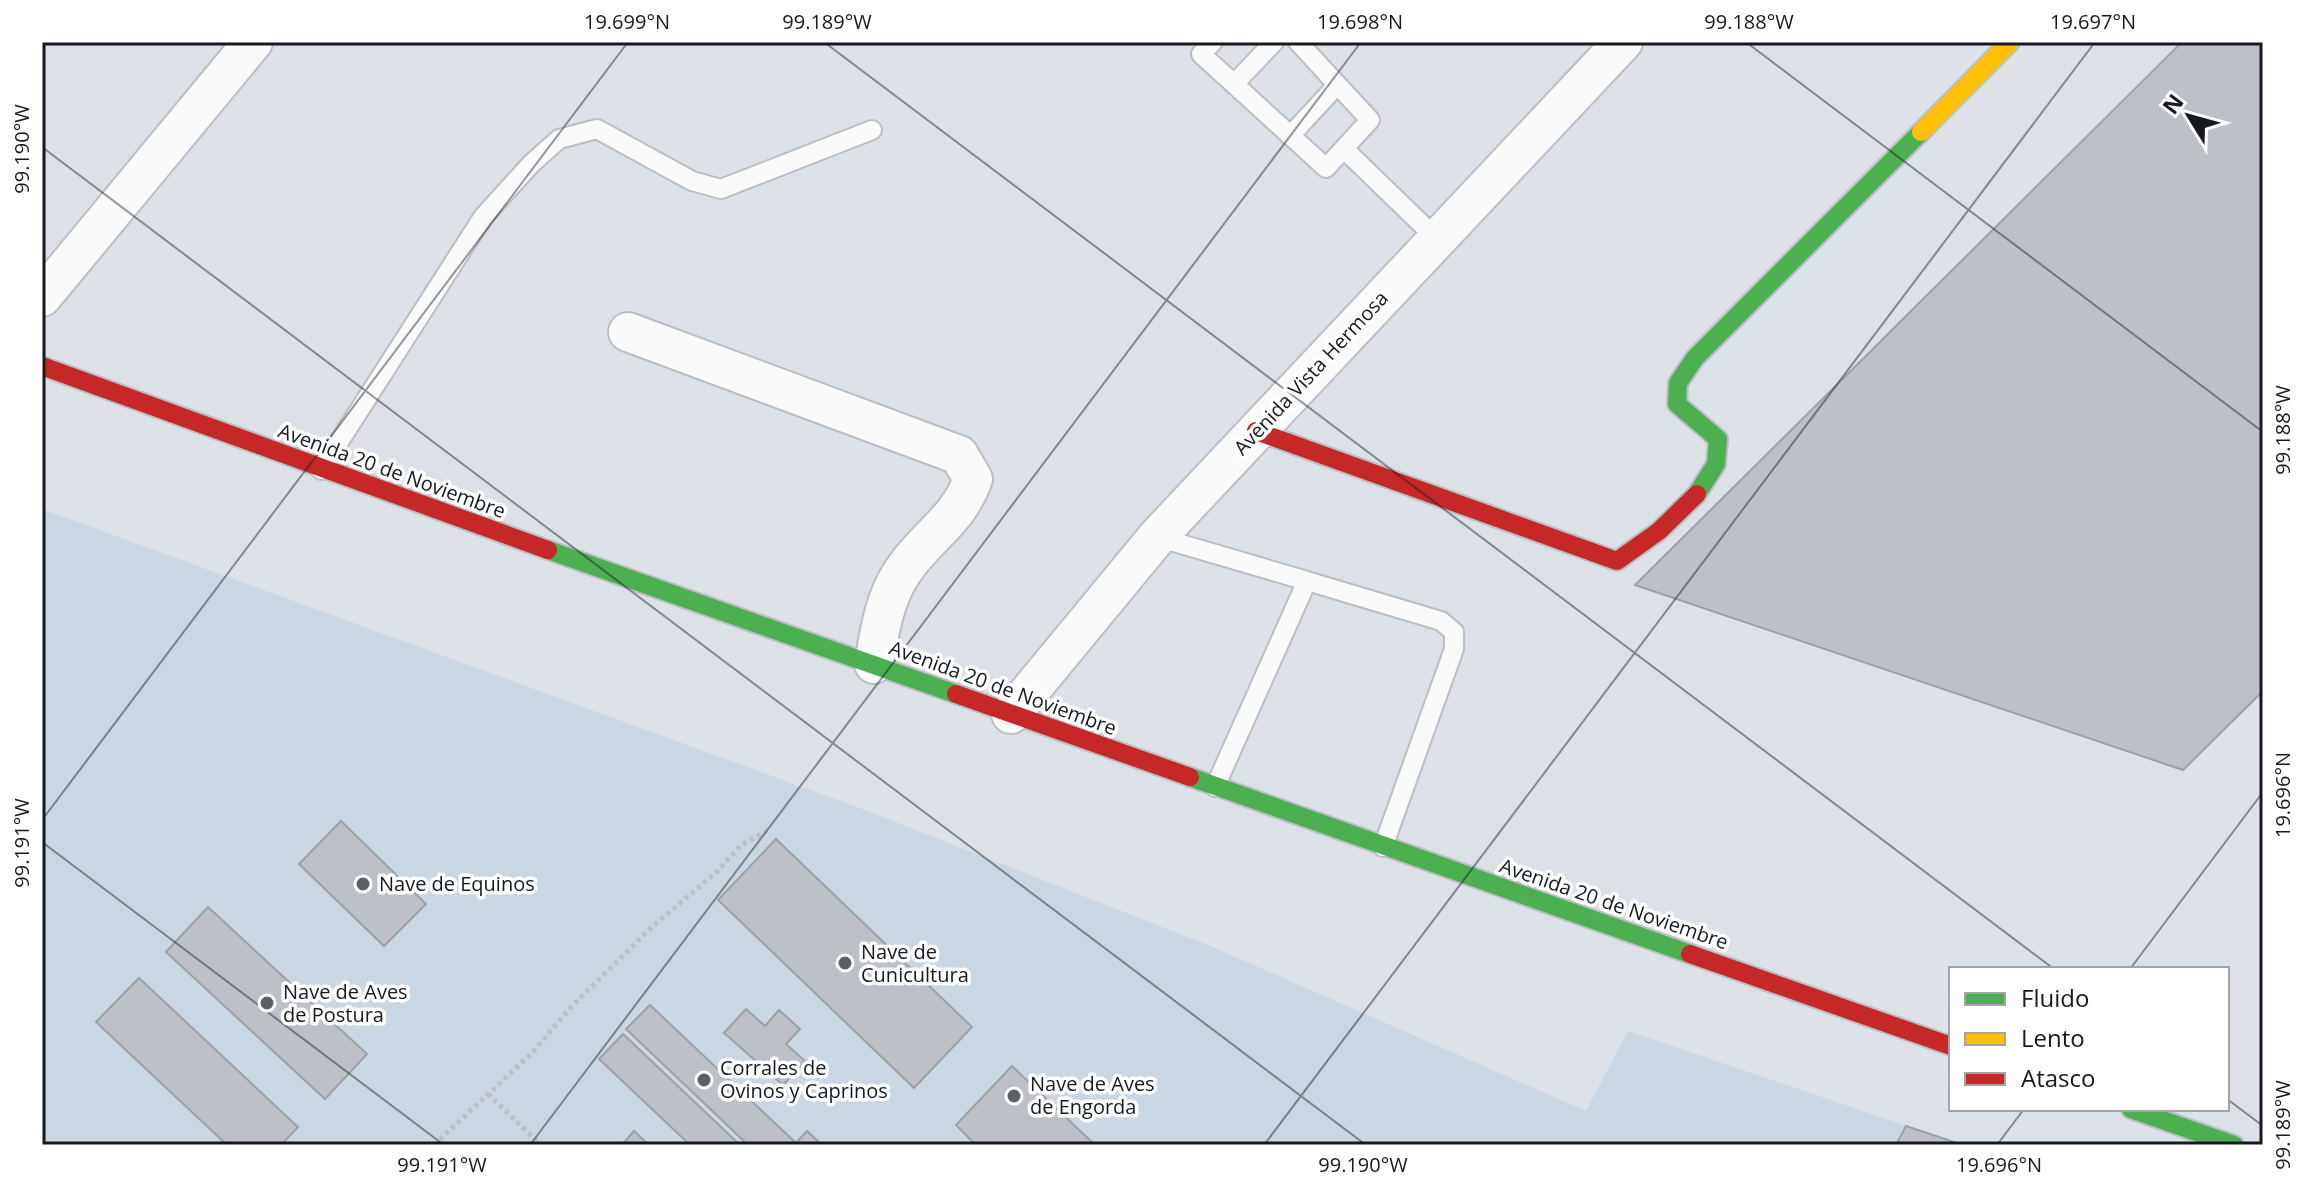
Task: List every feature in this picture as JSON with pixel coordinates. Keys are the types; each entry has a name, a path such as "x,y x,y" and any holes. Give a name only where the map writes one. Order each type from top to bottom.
{"main road":[{"path":"1256,431 1617,561 1637,549 1702,488 1717,461 1718,439 1677,404 1678,383 1695,358 2010,42"},
{"name":"Avenida 20 de Noviembre","path":"42,366 321,470 1949,1045"},
{"path":"2137,1111 2234,1145"}],"street":[{"path":"42,297 253,42"},
{"name":"Avenida Vista Hermosa","path":"1011,714 1157,537 1623,42"},
{"path":"628,332 959,455 973,479 963,506 899,575 881,622 874,664"}],"lane":[{"path":"1213,42 1201,54 1326,168 1370,120 1298,42"},
{"path":"1234,84 1274,42"},
{"path":"1290,136 1337,85"},
{"path":"321,470 483,217 559,139 597,129 692,181 721,189 872,130"},
{"path":"1344,149 1437,239"},
{"path":"1157,537 1441,621 1454,632 1454,649 1383,847"},
{"path":"1215,788 1307,581"}],"path":[{"path":"434,1145 644,935 718,871 740,846 768,830"},
{"path":"488,1094 541,1145"}],"shaded area":[{"path":"42,509 865,810 1208,945 1586,1111 1628,1031 1963,1145 42,1145"}],"building":[{"path":"2182,42 2263,42 2263,691 2183,770 1635,585"},
{"name":"Nave de Equinos","path":"341,821 426,904 384,946 299,864"},
{"name":"Nave de Cunicultura","path":"776,839 972,1027 914,1088 718,900"},
{"name":"Nave de Aves de Postura","path":"208,907 367,1054 325,1099 166,952"},
{"path":"139,978 298,1127 281,1145 227,1145 96,1022"},
{"name":"Corrales de Ovinos y Caprinos","path":"650,1005 796,1143 807,1131 822,1145 748,1145 626,1029"},
{"name":"Corrales de Ovinos y Caprinos","path":"746,1009 765,1026 779,1010 800,1029 786,1044 805,1061 783,1085 724,1033"},
{"name":"Corrales de Ovinos y Caprinos","path":"623,1034 740,1145 690,1145 599,1059"},
{"name":"Nave de Aves de Engorda","path":"1012,1066 1095,1145 976,1145 956,1125"},
{"path":"1906,1126 1963,1145 1896,1145"},
{"path":"634,1131 649,1145 622,1145"}],"traffic: fast":[{"path":"1697,494 1716,464 1718,439 1677,404 1678,383 1695,358 1921,132"},
{"path":"548,550 956,694"},
{"path":"1190,777 1690,954"},
{"path":"2137,1111 2234,1145"}],"traffic: slow":[{"path":"1921,132 2010,42"}],"traffic: jam":[{"path":"42,366 548,550"},
{"path":"1256,431 1617,561 1659,531 1697,494"},
{"path":"956,694 1190,777"},
{"path":"1690,954 1949,1045"}],"place":[{"name":"Nave de Equinos","path":"363,884"},
{"name":"Nave de Cunicultura","path":"845,963"},
{"name":"Nave de Aves de Postura","path":"267,1003"},
{"name":"Corrales de Ovinos y Caprinos","path":"704,1080"},
{"name":"Nave de Aves de Engorda","path":"1014,1096"}]}
